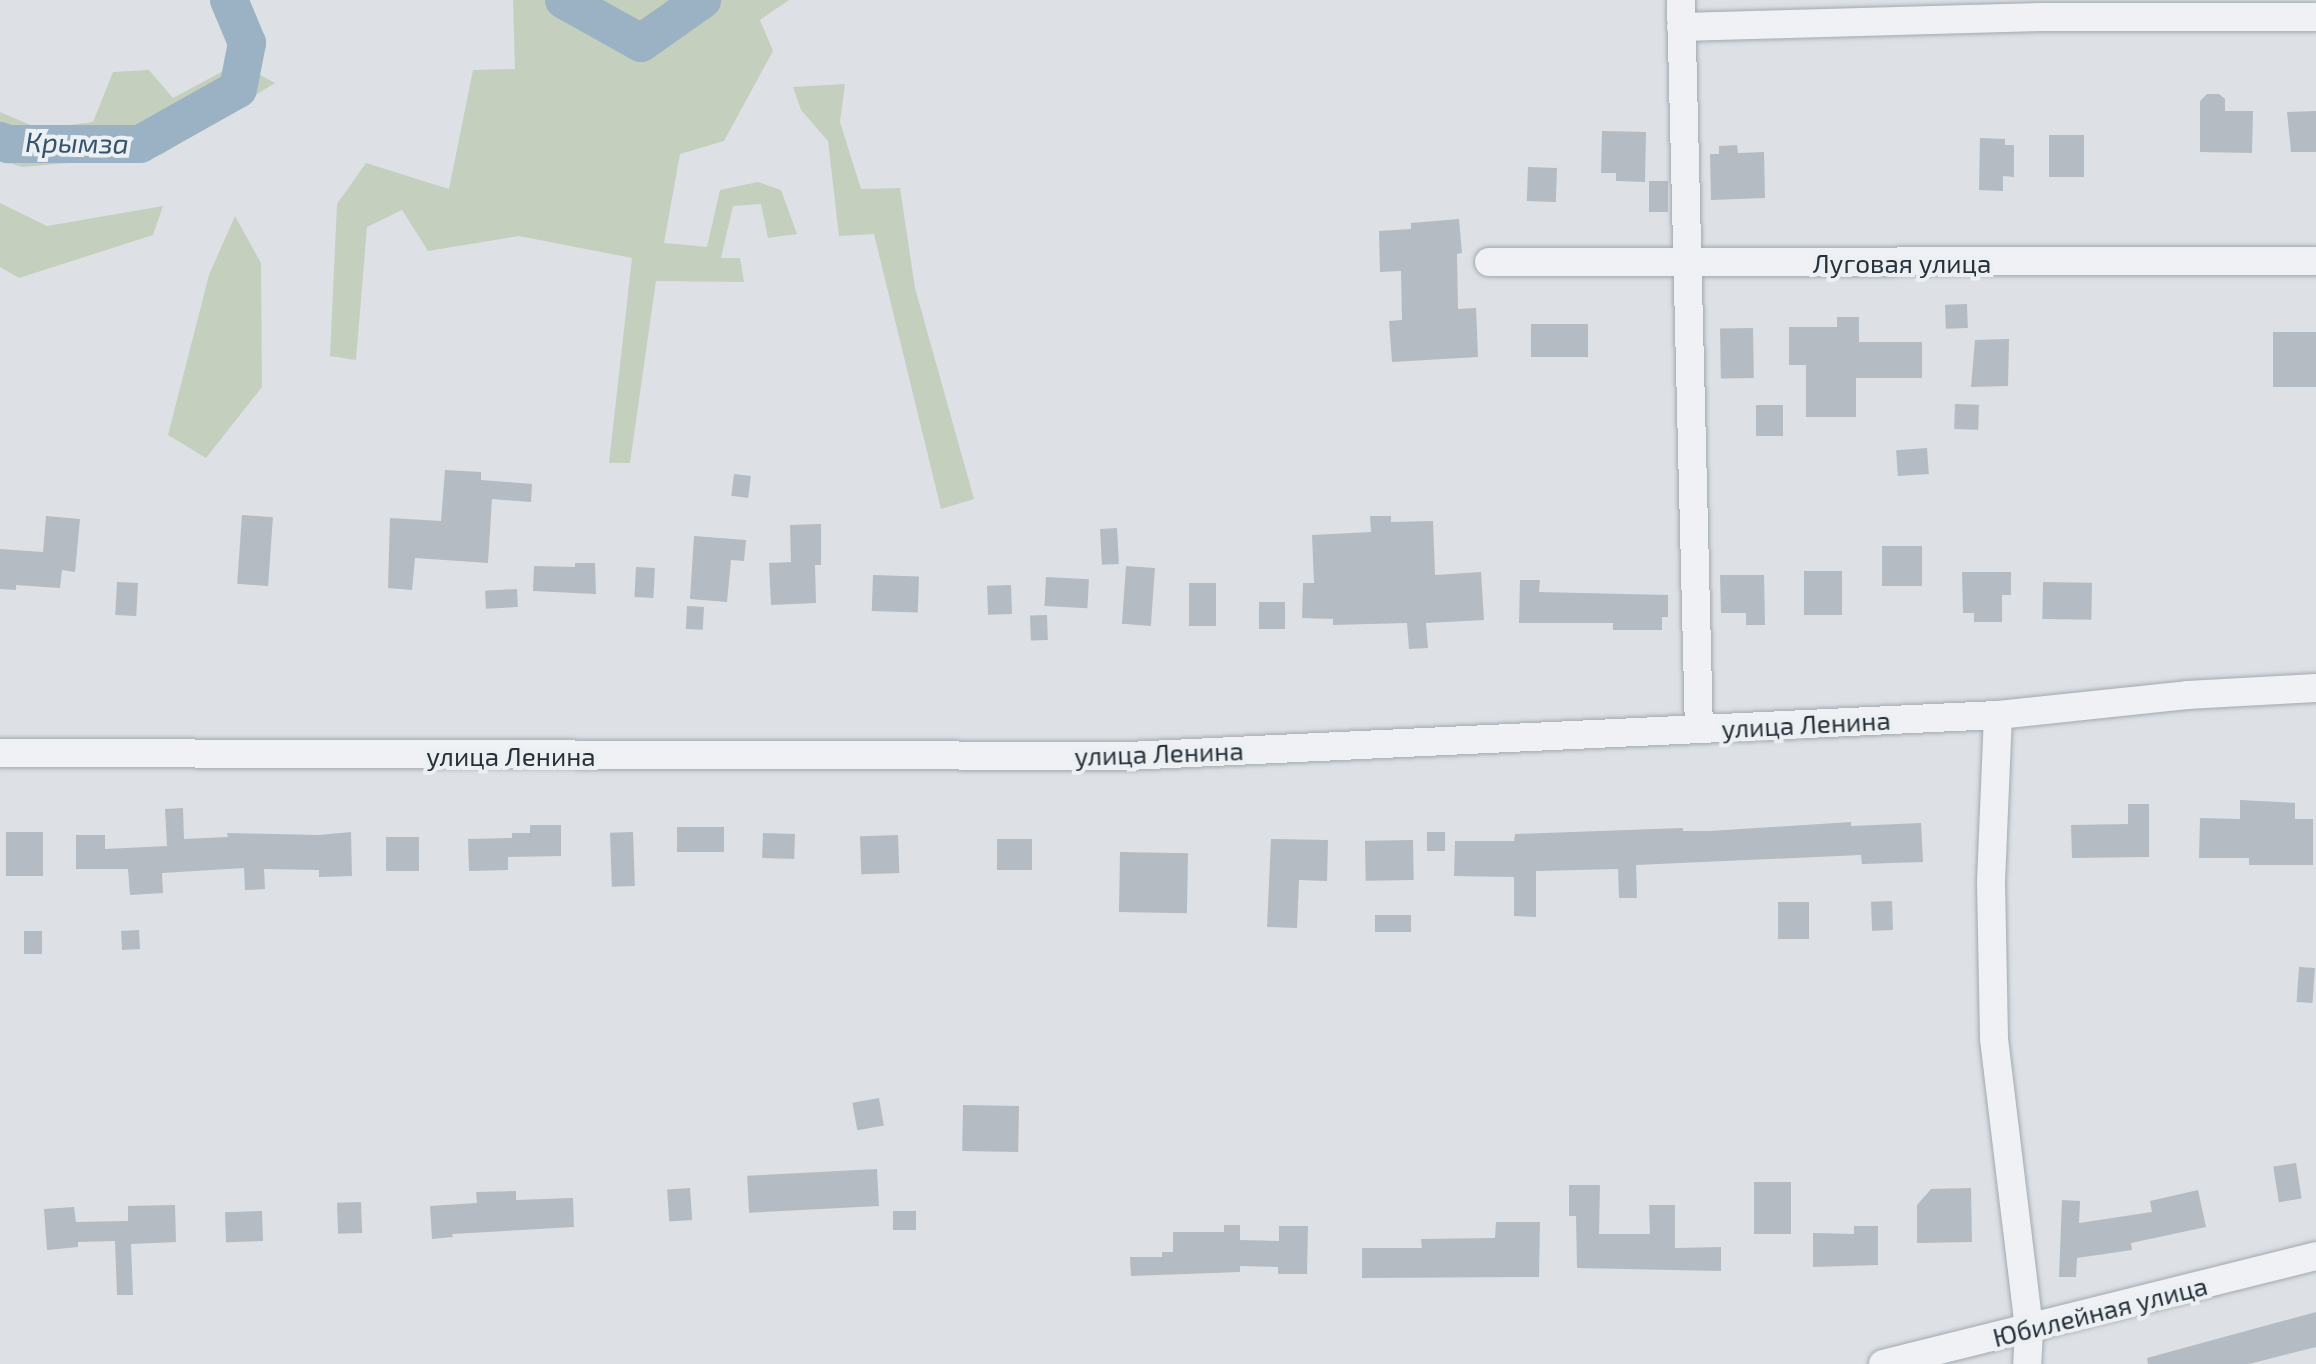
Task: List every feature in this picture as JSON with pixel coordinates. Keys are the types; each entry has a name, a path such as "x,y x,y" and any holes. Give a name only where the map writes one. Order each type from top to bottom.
{"street":[{"path":"1699,729 1681,14 2316,17"},
{"name":"Луговая улица","path":"1489,262 2316,261"},
{"name":"улица Ленина","path":"0,753 1128,756 1998,715 2187,695 2316,688"},
{"path":"1998,715 1991,881 1994,1039 2029,1330 2027,1364"},
{"name":"Юбилейная улица","path":"1883,1364 2316,1256"}],"green space":[{"path":"513,0 789,0 760,20 773,51 724,141 680,154 664,243 707,247 720,190 758,182 781,190 797,234 768,238 761,204 733,206 721,258 740,258 744,282 656,281 630,463 609,463 632,258 519,236 428,251 402,210 367,227 356,360 330,356 337,204 366,163 449,189 473,70 515,69"},
{"path":"238,63 275,83 161,155 22,167 0,160 0,112 40,129 93,122 113,72 149,70 173,98"},
{"path":"845,84 840,122 861,189 900,188 915,288 974,499 941,509 874,234 839,236 828,141 801,110 793,87"},
{"path":"0,203 47,226 163,206 153,235 19,278 0,267"},
{"path":"235,216 261,263 262,387 206,458 168,435 209,275"}],"building":[{"path":"2207,94 2219,94 2225,99 2225,111 2253,111 2252,153 2200,152 2200,101"},
{"path":"2316,111 2316,152 2291,152 2287,112"},
{"path":"1602,131 1646,132 1645,182 1616,181 1616,173 1601,173"},
{"path":"2049,135 2084,135 2084,177 2049,177"},
{"path":"1980,138 2005,139 2005,145 2014,145 2014,177 2003,176 2003,191 1979,190"},
{"path":"1737,145 1738,153 1764,152 1765,198 1711,200 1710,154 1719,154 1719,146"},
{"path":"1528,167 1557,168 1556,202 1527,201"},
{"path":"1649,181 1668,181 1668,212 1649,212"},
{"path":"1459,219 1462,253 1457,254 1458,309 1476,308 1478,357 1392,362 1389,321 1402,320 1401,271 1380,272 1379,231 1411,229 1411,223"},
{"path":"1967,304 1968,328 1946,329 1945,305"},
{"path":"1837,317 1859,317 1859,342 1922,342 1922,378 1856,378 1856,417 1806,417 1806,365 1789,365 1789,327 1837,327"},
{"path":"1531,324 1588,324 1588,357 1531,357"},
{"path":"1753,328 1754,378 1721,379 1720,329"},
{"path":"2273,332 2316,332 2316,387 2273,387"},
{"path":"2009,339 2008,386 1971,387 1975,340"},
{"path":"1955,404 1979,405 1978,430 1954,429"},
{"path":"1756,405 1783,405 1783,436 1756,436"},
{"path":"1927,448 1929,474 1898,476 1896,450"},
{"path":"445,470 481,472 481,480 532,484 531,502 492,499 488,563 415,558 412,590 388,588 390,518 441,521"},
{"path":"734,474 751,476 748,498 731,496"},
{"path":"242,515 273,517 268,586 237,584"},
{"path":"46,516 80,519 75,572 62,570 60,588 16,585 16,590 0,589 0,549 43,552"},
{"path":"1370,516 1391,516 1391,522 1433,521 1435,575 1481,572 1484,620 1426,623 1428,648 1409,649 1407,623 1333,625 1333,619 1302,618 1303,583 1314,583 1312,535 1371,532"},
{"path":"821,524 821,565 815,565 816,603 771,605 769,563 791,562 790,525"},
{"path":"1117,528 1119,564 1102,565 1100,529"},
{"path":"694,536 746,540 744,561 731,560 727,602 690,599"},
{"path":"1882,546 1922,546 1922,586 1882,586"},
{"path":"575,563 595,563 596,594 533,591 534,566 575,567"},
{"path":"1126,566 1155,568 1151,626 1122,624"},
{"path":"636,567 655,568 653,598 634,597"},
{"path":"1804,571 1842,571 1842,615 1804,615"},
{"path":"1962,572 2011,572 2011,595 2002,595 2002,622 1974,622 1974,613 1963,613"},
{"path":"873,575 919,577 918,613 872,611"},
{"path":"1720,575 1764,575 1765,625 1746,625 1746,613 1721,613"},
{"path":"1046,577 1089,579 1087,608 1044,606"},
{"path":"1520,580 1540,580 1539,592 1668,595 1668,617 1662,617 1662,630 1613,630 1613,623 1519,623"},
{"path":"117,582 138,583 136,616 115,615"},
{"path":"2043,582 2092,583 2091,620 2042,619"},
{"path":"1189,583 1216,583 1216,626 1189,626"},
{"path":"1011,585 1012,614 988,615 987,586"},
{"path":"517,589 518,607 486,609 485,591"},
{"path":"1259,602 1285,602 1285,629 1259,629"},
{"path":"687,606 704,607 703,630 686,629"},
{"path":"1047,615 1048,640 1031,641 1030,616"},
{"path":"2240,800 2295,803 2295,819 2313,819 2313,865 2249,865 2249,858 2199,858 2200,818 2240,819"},
{"path":"2128,804 2149,804 2149,857 2072,858 2071,825 2128,824"},
{"path":"183,808 184,839 228,837 227,833 318,835 351,832 352,876 319,877 319,870 264,869 265,889 245,890 244,868 162,873 163,893 130,895 128,869 76,869 76,835 105,835 105,849 167,846 165,809"},
{"path":"1851,822 1851,826 1921,823 1923,862 1862,864 1861,855 1636,865 1637,898 1619,898 1618,869 1536,871 1536,917 1514,916 1514,877 1454,876 1455,841 1514,841 1515,834 1683,828 1683,831 1710,831"},
{"path":"530,825 561,825 561,856 508,857 508,870 469,871 468,839 512,838 512,833 530,833"},
{"path":"677,827 724,827 724,852 677,852"},
{"path":"6,832 43,832 43,876 6,876"},
{"path":"633,832 635,886 612,887 610,833"},
{"path":"1427,832 1445,832 1445,851 1427,851"},
{"path":"763,833 795,834 794,859 762,858"},
{"path":"898,835 899,873 861,874 860,836"},
{"path":"386,837 419,837 419,871 386,871"},
{"path":"997,839 1032,839 1032,870 997,870"},
{"path":"1271,839 1328,840 1327,881 1299,880 1297,928 1267,927"},
{"path":"1413,840 1414,880 1366,881 1365,841"},
{"path":"1120,852 1188,853 1187,913 1119,912"},
{"path":"1892,901 1893,930 1872,931 1871,902"},
{"path":"1778,902 1809,902 1809,939 1778,939"},
{"path":"1375,915 1411,915 1411,932 1375,932"},
{"path":"139,930 140,949 122,950 121,931"},
{"path":"24,931 42,931 42,954 24,954"},
{"path":"2299,967 2315,968 2313,1003 2297,1002"},
{"path":"879,1098 884,1126 857,1130 852,1103"},
{"path":"963,1105 1019,1106 1018,1152 962,1151"},
{"path":"2296,1163 2302,1199 2279,1202 2273,1167"},
{"path":"877,1169 879,1206 749,1213 747,1176"},
{"path":"1754,1182 1791,1182 1791,1234 1754,1234"},
{"path":"1569,1185 1600,1185 1599,1234 1650,1234 1649,1205 1675,1205 1675,1248 1721,1247 1721,1271 1577,1268 1576,1216 1569,1216"},
{"path":"690,1188 692,1220 669,1222 667,1190"},
{"path":"1971,1188 1972,1242 1917,1243 1917,1205 1931,1189"},
{"path":"2198,1190 2206,1227 2131,1243 2132,1250 2077,1258 2076,1277 2059,1277 2062,1200 2080,1201 2079,1223 2152,1212 2150,1201"},
{"path":"516,1191 516,1200 573,1198 574,1227 452,1234 453,1237 432,1239 430,1206 477,1203 476,1192"},
{"path":"361,1202 362,1233 338,1234 337,1203"},
{"path":"175,1205 176,1242 131,1244 133,1295 117,1295 115,1241 78,1242 78,1247 47,1250 44,1209 74,1207 76,1222 128,1221 128,1206"},
{"path":"262,1211 263,1241 226,1242 225,1212"},
{"path":"893,1211 916,1211 916,1230 893,1230"},
{"path":"1496,1222 1540,1222 1539,1277 1362,1278 1362,1248 1422,1248 1421,1239 1495,1238"},
{"path":"1224,1225 1240,1225 1240,1240 1279,1241 1279,1226 1308,1226 1307,1274 1278,1274 1278,1267 1240,1266 1240,1272 1131,1276 1130,1257 1162,1257 1162,1252 1173,1252 1173,1232 1224,1232"},
{"path":"1854,1226 1878,1226 1878,1265 1813,1267 1813,1233 1854,1234"},
{"path":"2316,1312 2316,1347 2249,1364 2148,1364 2147,1358"}],"waterway":[{"name":"Крымза","path":"0,141 8,144 140,144 238,89 247,43 229,0"},
{"name":"Крымза","path":"564,0 641,43 702,0"}]}
